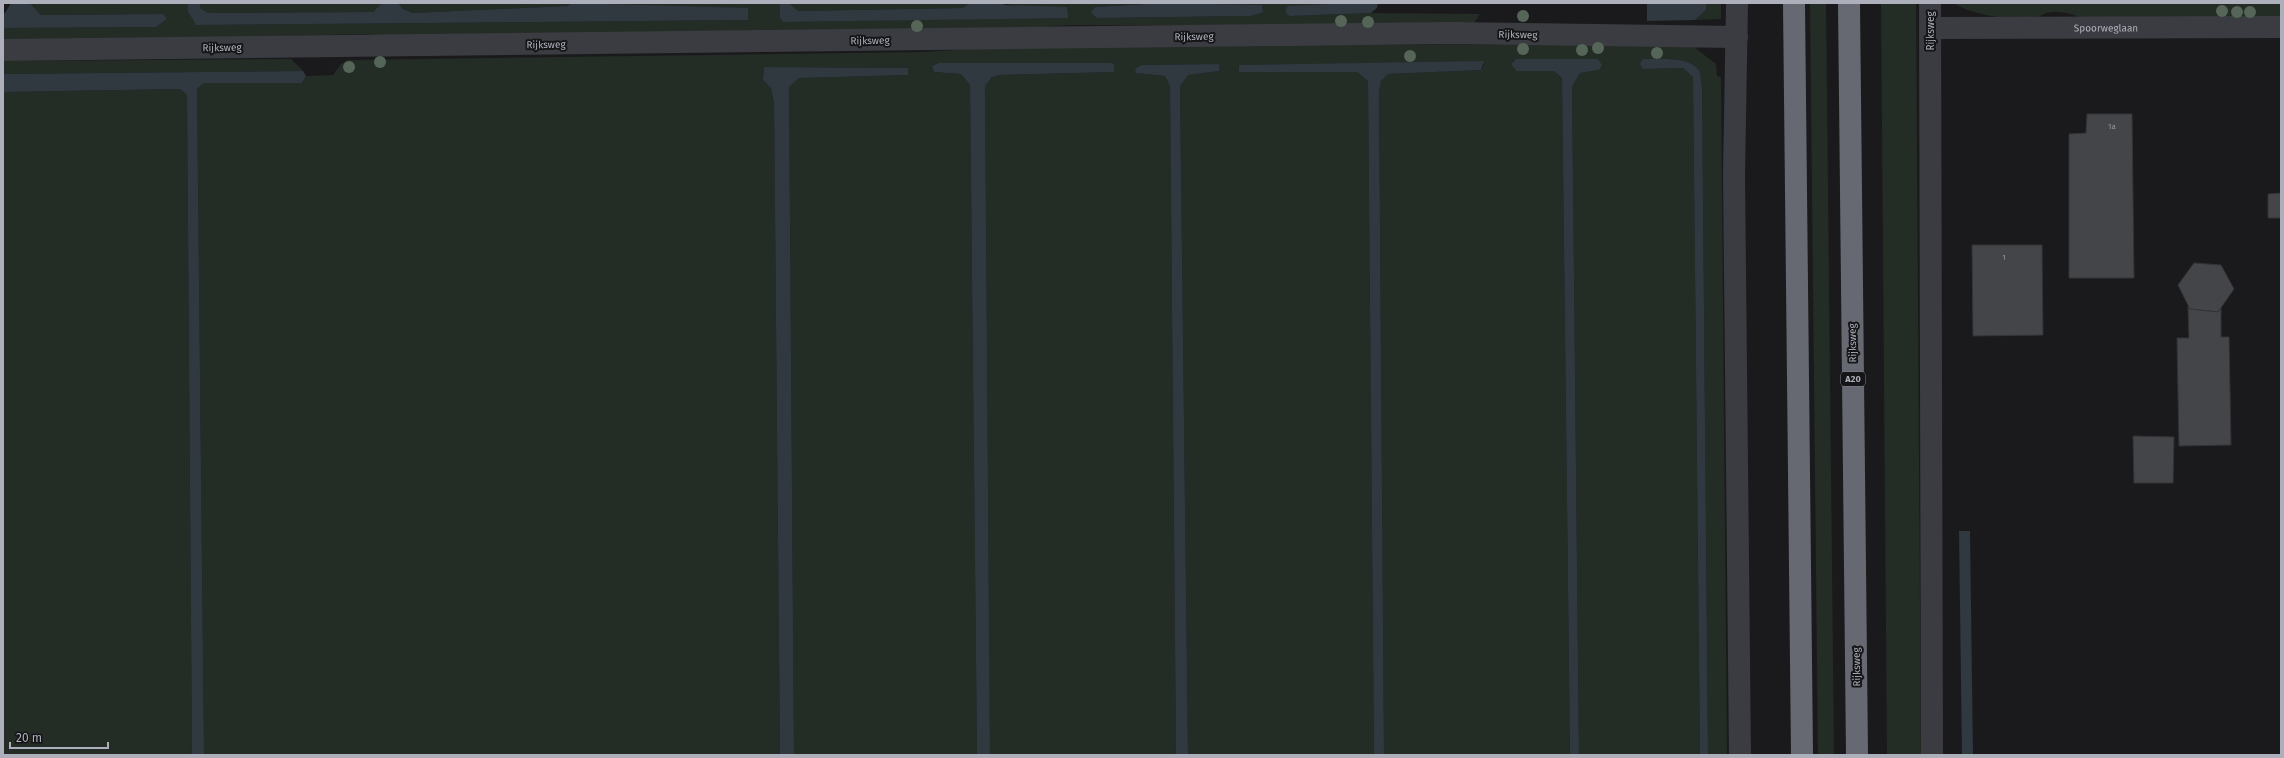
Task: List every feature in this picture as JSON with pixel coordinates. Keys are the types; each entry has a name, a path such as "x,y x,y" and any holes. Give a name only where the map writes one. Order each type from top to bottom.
{"highway":[{"path":"1794,3 1802,755"},
{"name":"Rijksweg","path":"1849,3 1857,755"}],"street":[{"path":"1737,3 1734,183 1740,755"},
{"name":"Rijksweg","path":"1930,3 1932,755"},
{"name":"Spoorweglaan","path":"1930,28 2281,27"},
{"name":"Rijksweg","path":"3,50 1451,33 1737,37"}],"shaded area":[{"path":"11,3 30,3 41,15 163,14 167,19 156,27 3,28 3,14"},
{"path":"30,3 188,3 188,12 196,25 747,20 602,5 598,3 780,3 780,18 783,22 1068,17 1002,3 1164,3 1095,7 1092,12 1097,18 1251,16 1191,3 1354,3 1290,16 1371,13 1480,14 1473,25 1072,25 973,31 404,37 367,34 3,42 3,28 156,27 167,19 163,14 41,15"},
{"path":"188,3 200,3 200,8 208,13 373,12 382,3 398,3 403,9 413,13 567,6 572,3 748,8 748,20 196,25 188,12"},
{"path":"200,3 382,3 373,12 208,13 200,8"},
{"path":"398,3 571,3 567,6 413,13 403,9"},
{"path":"780,3 789,3 798,11 963,8 969,3 1002,3 1005,5 1067,7 1068,18 783,22 780,18"},
{"path":"789,3 969,3 963,8 798,11"},
{"path":"1164,3 1262,5 1263,12 1251,16 1097,18 1091,12 1095,7"},
{"path":"1378,3 1377,8 1371,13 1290,16 1286,13 1288,6"},
{"path":"1647,3 1706,3 1706,10 1695,20 1647,21"},
{"path":"1706,3 1721,3 1721,19 1695,20 1706,10"},
{"path":"1810,3 1826,3 1834,755 1818,755"},
{"path":"1881,3 1916,3 1921,755 1887,755"},
{"path":"1953,3 2281,3 2281,19 2088,21 2078,16 2062,12 2046,13 2038,17 2005,18 1972,11"},
{"path":"1591,44 1694,47 1716,64 1717,76 1721,77 1727,755 1708,755 1702,88 1700,72 1690,63 1683,61 1643,59 1643,69 1683,68 1693,77 1700,755 1579,755 1572,87 1580,73 1599,70 1597,59 1516,59 1511,64 1516,71 1554,71 1562,78 1570,755 1384,755 1379,92 1381,81 1388,74 1481,70 1484,64 1239,65 1239,72 1357,72 1368,81 1374,755 1188,755 1180,86 1187,75 1219,71 1218,64 1141,65 1135,69 1137,73 1165,76 1170,86 1176,755 990,755 985,86 992,77 1000,75 1114,72 1114,64 938,63 932,66 934,72 961,74 970,85 977,755 794,755 789,87 799,78 908,75 908,68 764,67 763,80 771,88 774,103 780,755 204,755 197,89 204,83 302,83 306,76 333,75 341,64 348,60 925,52 994,47"},
{"path":"291,59 303,71 3,74 3,61"},
{"path":"1516,59 1598,59 1602,65 1599,70 1580,73 1572,87 1579,755 1570,755 1562,78 1554,71 1516,71 1511,64"},
{"path":"1643,59 1666,59 1690,63 1700,72 1702,88 1708,755 1700,755 1693,77 1683,68 1643,69 1640,64"},
{"path":"1484,61 1481,70 1388,74 1381,81 1379,92 1384,755 1374,755 1368,81 1357,72 1239,72 1239,65"},
{"path":"938,63 1114,64 1114,72 1000,75 992,77 985,86 990,755 977,755 970,85 961,74 934,72 932,66"},
{"path":"1219,64 1219,71 1188,75 1180,86 1188,755 1176,755 1170,86 1165,76 1136,73 1135,69 1141,65"},
{"path":"764,67 908,68 908,75 799,78 789,87 794,755 780,755 774,103 771,88 763,80"},
{"path":"303,71 306,76 302,83 204,83 197,89 204,755 192,755 187,95 180,89 3,92 3,74"},
{"path":"180,89 187,95 192,755 3,755 3,92"},
{"path":"1959,531 1970,531 1973,755 1962,755"}],"building":[{"path":"2087,114 2132,114 2134,278 2069,278 2069,134 2086,133"},
{"path":"2281,193 2281,218 2268,218 2268,194"},
{"path":"1972,245 2042,245 2043,335 1973,336"},
{"path":"2194,263 2221,265 2234,289 2218,312 2190,309 2178,285"},
{"path":"2188,306 2190,309 2218,312 2221,308 2221,337 2229,337 2231,445 2179,446 2177,338 2189,338"},
{"path":"2133,436 2174,437 2173,483 2134,483"}]}
